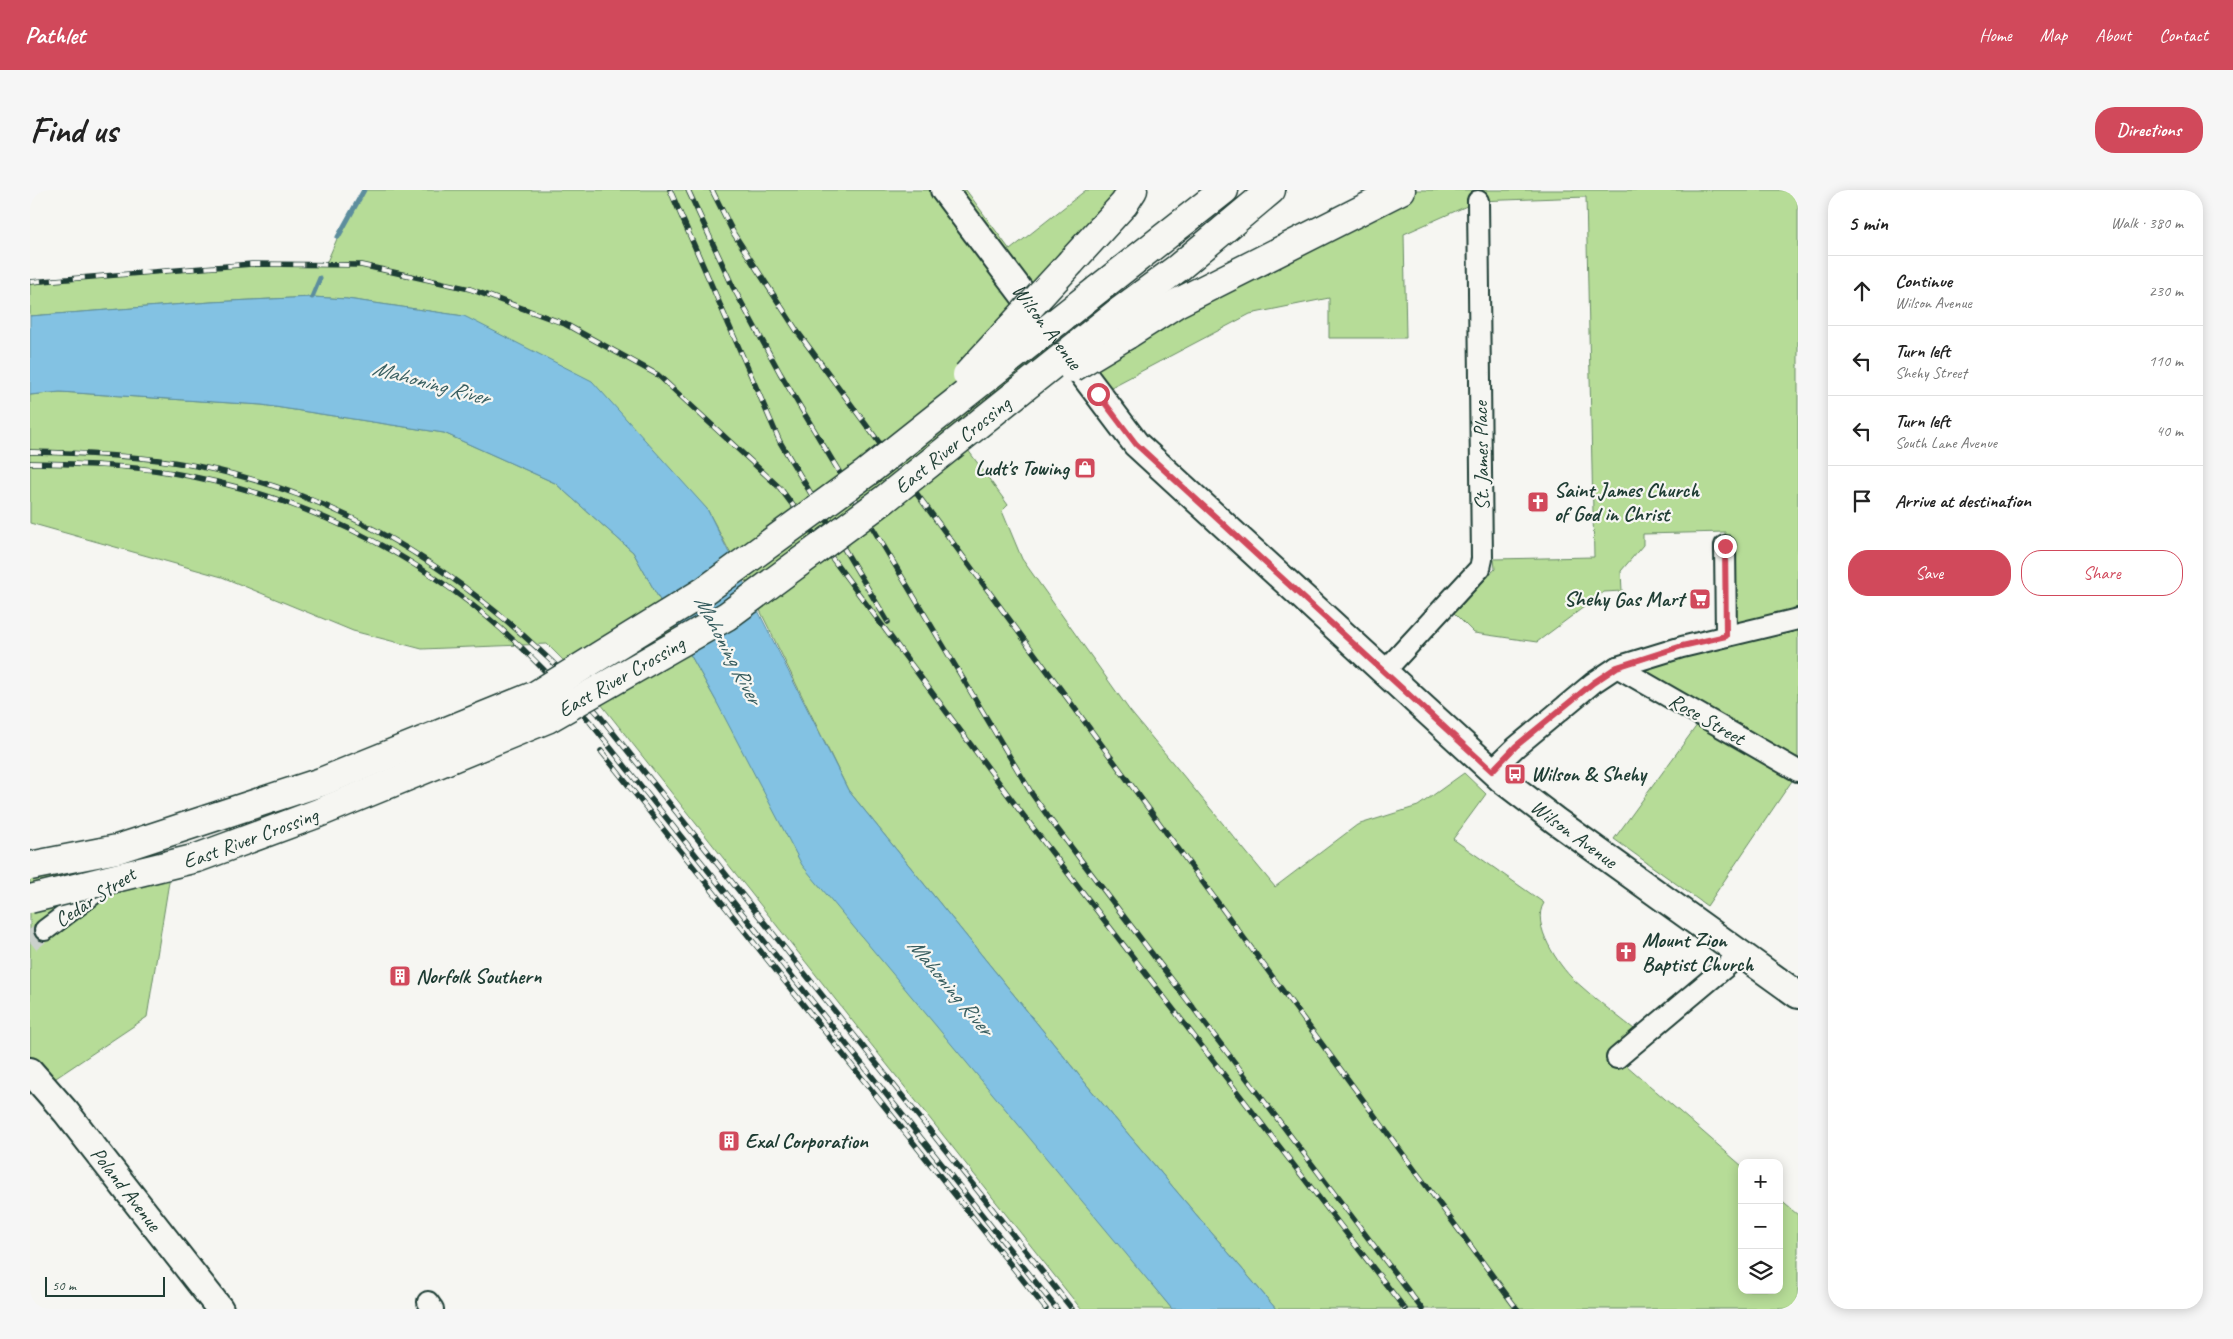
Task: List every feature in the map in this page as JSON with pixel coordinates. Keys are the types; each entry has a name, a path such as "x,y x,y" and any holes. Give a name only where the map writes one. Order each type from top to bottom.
{"highway":[{"path":"908,440 1124,204 1133,190"},
{"name":"East River Crossing","path":"30,866 117,849 321,782 536,696 703,592 908,440 1224,190"},
{"path":"1121,324 1178,268 1270,190"},
{"path":"1121,324 1185,299 1401,190"},
{"name":"East River Crossing","path":"30,899 197,858 316,814 547,719 727,616 885,499 964,435 1121,324"}],"main road":[{"name":"Wilson Avenue","path":"944,190 1136,444 1383,673 1492,771 1556,821 1798,995"},
{"name":"Poland Avenue","path":"30,1071 66,1112 220,1309"}],"street":[{"name":"St. James Place","path":"1383,673 1480,568 1482,559 1478,201"},
{"path":"1725,546 1726,636"},
{"path":"1492,771 1516,746 1593,683 1617,667 1682,646 1798,619"},
{"name":"Rose Street","path":"1617,667 1798,771"},
{"name":"Cedar Street","path":"45,930 93,893 112,881 139,868 174,857"},
{"path":"1617,1058 1741,954"}],"green space":[{"path":"364,190 966,190 1010,250 1086,190 1133,190 1031,305 1067,353 1401,190 1798,190 1798,772 1707,906 1614,839 1703,717 1617,667 1726,636 1725,532 1643,534 1643,545 1621,571 1622,591 1604,592 1537,642 1474,633 1454,613 1495,569 1494,559 1594,557 1586,197 1478,201 1404,234 1406,338 1329,338 1329,298 1250,314 1098,394 1079,364 960,439 1008,505 1002,511 1022,559 1130,711 1275,887 1357,825 1418,806 1464,773 1486,794 1453,839 1544,903 1541,912 1543,933 1561,965 1582,987 1643,1036 1618,1058 1738,1163 1738,1294 1783,1294 1783,1202 1798,1215 1798,1309 1276,1309 1091,1090 848,790 753,596 707,509 463,316 347,299 312,297 211,302 30,316 30,282 252,264 326,264 340,232"},
{"path":"60,392 262,405 444,433 555,483 633,552 715,699 1121,1246 1172,1309 1081,1309 578,675 547,644 422,649 353,631 222,577 30,523 30,395"},
{"path":"97,853 113,881 173,857 147,1017 44,1086 30,1071 30,866"}],"water":[{"name":"Mahoning River","path":"312,297 347,299 464,316 592,381 707,509 848,790 1091,1090 1276,1309 1172,1309 802,865 715,699 633,552 555,483 444,433 262,405 60,392 30,395 30,316 211,302"}],"waterway":[{"path":"338,237 364,190"},
{"path":"312,297 320,278"}],"tunnel":[{"path":"30,942 45,930"}],"railway":[{"path":"670,190 780,442 888,622"},
{"path":"688,190 733,287 780,373 1032,794 1422,1309"},
{"path":"712,190 734,234 797,331 1517,1309"},
{"path":"30,282 252,264 361,265 470,289 565,324 658,375 780,488 1023,815 1405,1309"},
{"path":"30,452 102,455 173,462 227,473 279,488 328,507 376,530 422,557 507,621 568,678 599,715 1072,1309"},
{"path":"30,463 102,465 155,470 225,484 276,499 326,518 373,541 419,567 462,597 504,631 548,674 590,722 1057,1309"},
{"path":"601,751 1046,1309"}],"place":[{"name":"Ludt's Towing","path":"1085,468"},
{"name":"Saint James Church of God in Christ","path":"1538,502"},
{"name":"Shehy Gas Mart","path":"1700,599"},
{"name":"Wilson & Shehy","path":"1515,774"},
{"name":"Mount Zion Baptist Church","path":"1626,952"},
{"name":"Norfolk Southern","path":"400,976"},
{"name":"Exal Corporation","path":"729,1141"}],"route":[{"path":"1098,394 1136,444 1372,663 1492,771 1516,746 1593,683 1617,667 1682,646 1726,636 1725,546"}]}
